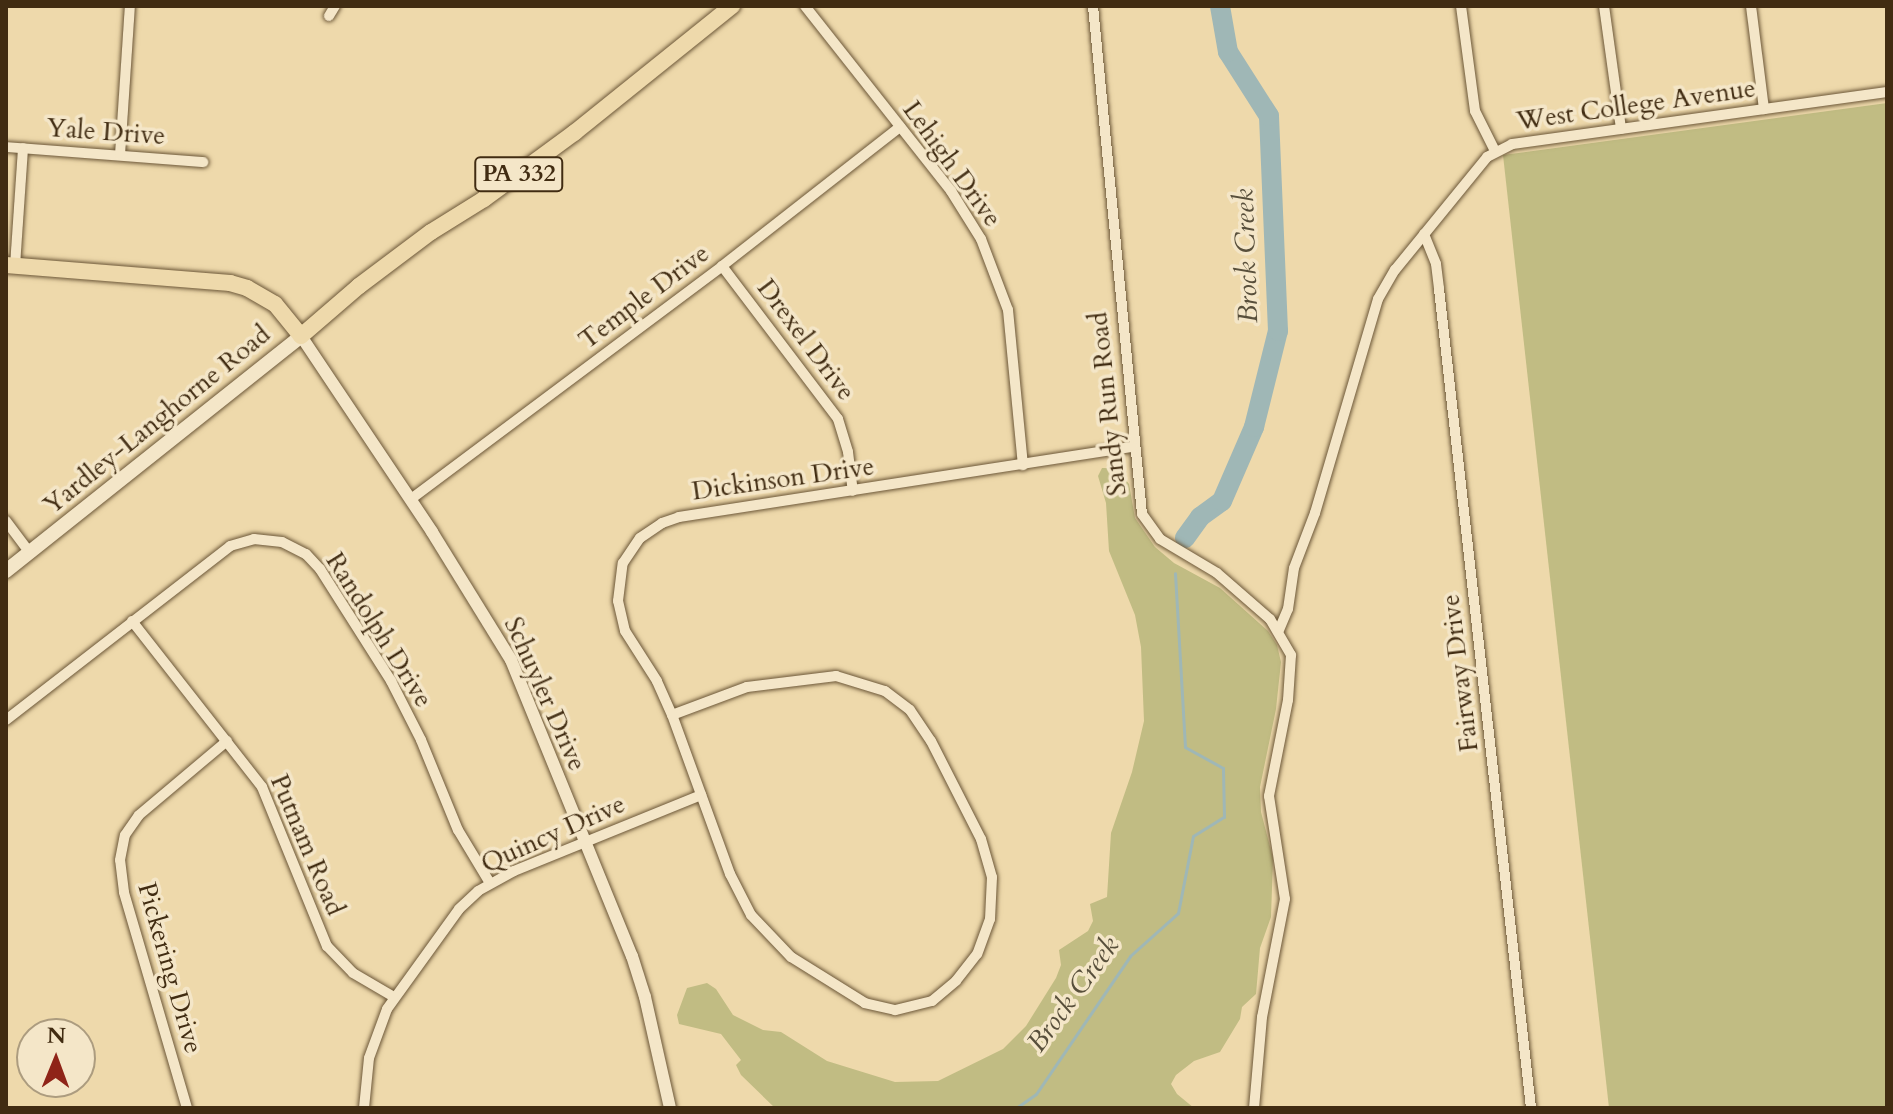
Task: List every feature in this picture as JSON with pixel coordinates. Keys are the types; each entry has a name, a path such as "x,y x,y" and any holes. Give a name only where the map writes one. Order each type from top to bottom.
{"main road":[{"name":"PA 332","path":"301,336 431,232 484,199 574,133 732,6"},
{"path":"10,266 230,283 247,288 275,304 301,336"},
{"name":"Yardley-Langhorne Road","path":"6,571 301,336"}],"street":[{"path":"120,155 130,6"},
{"name":"Lehigh Drive","path":"805,6 969,216 998,278 1012,333 1023,465"},
{"name":"Sandy Run Road","path":"1093,6 1140,508 1150,529 1170,546 1217,573 1279,630"},
{"path":"1461,6 1475,111 1495,151"},
{"path":"1604,6 1621,129"},
{"path":"1751,6 1764,109"},
{"name":"West College Avenue","path":"1279,630 1288,609 1294,568 1315,513 1378,299 1395,270 1495,151 1512,144 1887,92"},
{"name":"Temple Drive","path":"411,499 722,266 900,127"},
{"name":"Yale Drive","path":"6,147 203,162"},
{"path":"10,266 23,148"},
{"name":"Fairway Drive","path":"1424,234 1432,251 1439,289 1531,1108"},
{"name":"Drexel Drive","path":"722,266 838,419 848,452 853,491"},
{"name":"Schuyler Drive","path":"301,336 411,499 511,660 586,842 645,997 670,1108"},
{"name":"Dickinson Drive","path":"672,715 747,687 821,676 851,678 896,698 910,710 931,741 989,859 992,903 988,927 977,954 943,993 916,1007 882,1009 853,997 791,957 751,915 730,874 672,715 622,622 619,574 630,548 651,529 679,517 1133,447"},
{"path":"6,521 29,552"},
{"name":"Randolph Drive","path":"6,720 230,546 269,539 306,554 320,569 391,681 421,740 458,830 490,883"},
{"name":"Putnam Road","path":"132,621 257,779 274,810 327,946 353,973 394,997"},
{"path":"1254,1108 1262,1017 1285,899 1269,796 1290,682 1291,655 1279,630"},
{"name":"Pickering Drive","path":"187,1108 124,892 120,860 125,835 139,815 227,741"},
{"name":"Quincy Drive","path":"364,1108 369,1058 394,997 447,921 490,883 701,795"}],"shaded area":[{"path":"1887,103 1887,1108 1609,1108 1503,155"},
{"path":"1102,468 1116,468 1129,484 1135,518 1155,547 1174,563 1220,588 1268,631 1277,645 1281,662 1276,709 1260,787 1261,812 1273,858 1271,917 1260,948 1256,994 1242,1007 1240,1019 1220,1052 1194,1061 1176,1075 1171,1084 1177,1094 1194,1108 775,1108 741,1075 736,1065 741,1060 721,1034 679,1024 677,1015 687,988 707,983 716,989 733,1015 763,1030 781,1032 827,1061 895,1082 938,1081 1003,1049 1026,1026 1056,978 1061,965 1059,950 1088,931 1093,921 1090,904 1107,897 1111,833 1132,772 1144,721 1141,647 1135,615 1109,551 1106,503 1098,476"}],"waterway":[{"name":"Brock Creek","path":"1185,538 1200,517 1222,501 1254,427 1278,331 1269,116 1228,52 1220,6"},
{"name":"Brock Creek","path":"1016,1108 1036,1094 1130,956 1178,913 1193,836 1224,817 1223,768 1185,747 1175,573"}]}
